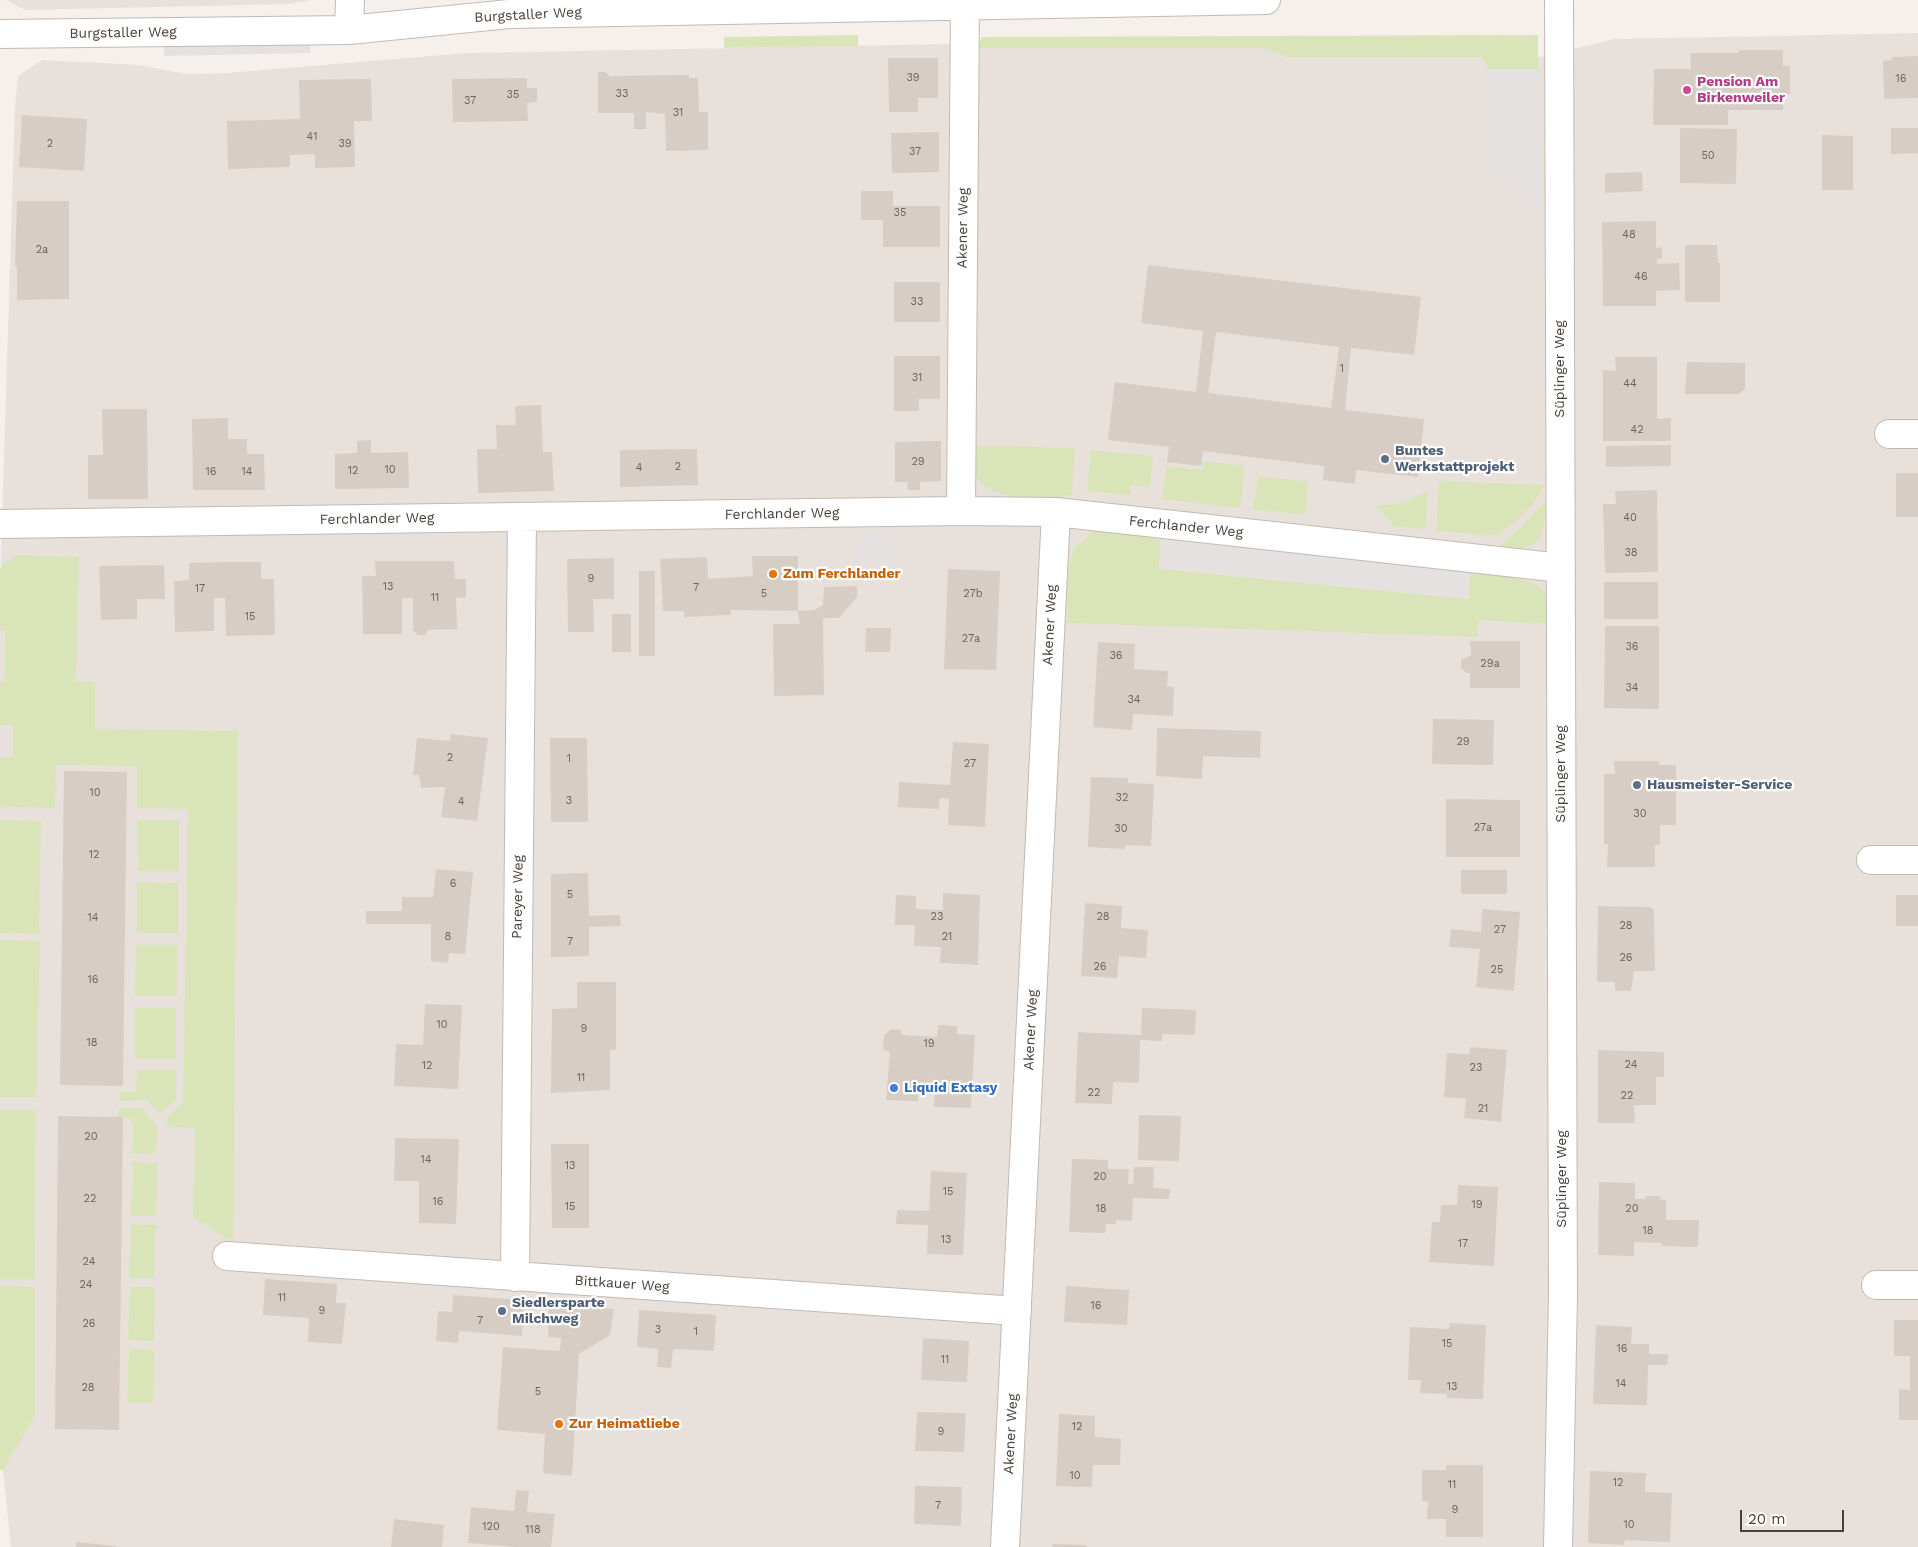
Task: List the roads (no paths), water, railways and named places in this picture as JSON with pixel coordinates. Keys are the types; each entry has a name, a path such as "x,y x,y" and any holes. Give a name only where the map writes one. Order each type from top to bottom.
{"street":[{"path":"350,0 350,30"},
{"name":"Burgstaller Weg","path":"0,34 350,30 509,14 735,5 1266,0"},
{"name":"Süplinger Weg","path":"1558,1547 1562,1295 1559,0"},
{"name":"Akener Weg","path":"961,511 966,4"},
{"path":"1889,434 1918,434"},
{"name":"Ferchlander Weg","path":"0,524 961,511 1056,512 1561,568"},
{"name":"Akener Weg","path":"1005,1547 1056,512"},
{"name":"Pareyer Weg","path":"515,1277 522,517"},
{"path":"1871,860 1918,860"},
{"name":"Bittkauer Weg","path":"227,1256 1017,1311"},
{"path":"1876,1285 1918,1285"}],"place":[{"name":"Pension Am Birkenweiler","path":"1687,90"},
{"name":"Buntes Werkstattprojekt","path":"1385,459"},
{"name":"Zum Ferchlander","path":"773,574"},
{"name":"Hausmeister-Service","path":"1637,785"},
{"name":"Liquid Extasy","path":"894,1088"},
{"name":"Siedlersparte Milchweg","path":"502,1311"},
{"name":"Zur Heimatliebe","path":"559,1424"}]}
